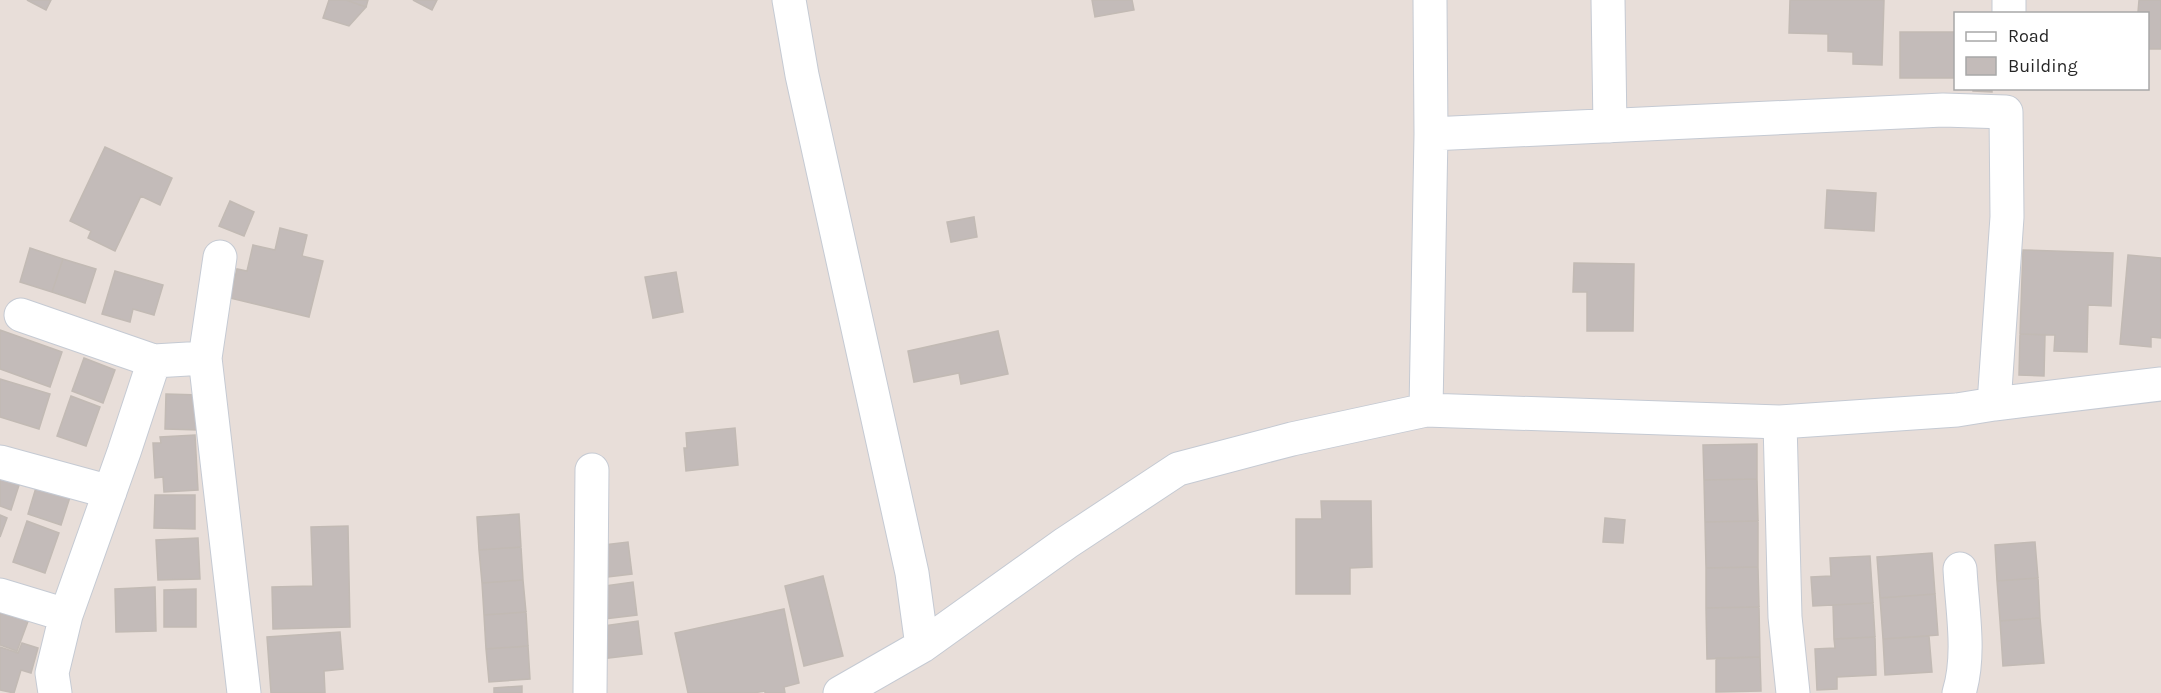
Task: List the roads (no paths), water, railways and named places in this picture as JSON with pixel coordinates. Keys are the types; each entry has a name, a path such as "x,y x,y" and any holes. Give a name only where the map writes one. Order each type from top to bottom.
{"street":[{"path":"789,0 802,75 912,573 922,646"},
{"path":"1426,410 1431,134 1430,0"},
{"path":"1608,0 1610,126"},
{"path":"1431,134 1943,110 2006,100 2007,217 1994,404"},
{"path":"220,256 205,358 244,693"},
{"path":"21,315 154,361 205,358"},
{"path":"55,693 52,673 66,615 154,361"},
{"path":"840,693 922,646 1066,543 1178,469 1292,439 1426,410 1780,422 1957,411 1994,404 2161,384"},
{"path":"1780,422 1785,617 1793,693"},
{"path":"0,462 110,492"},
{"path":"590,693 592,470"},
{"path":"1959,693 1965,675 1960,569"},
{"path":"0,595 66,615"}]}
